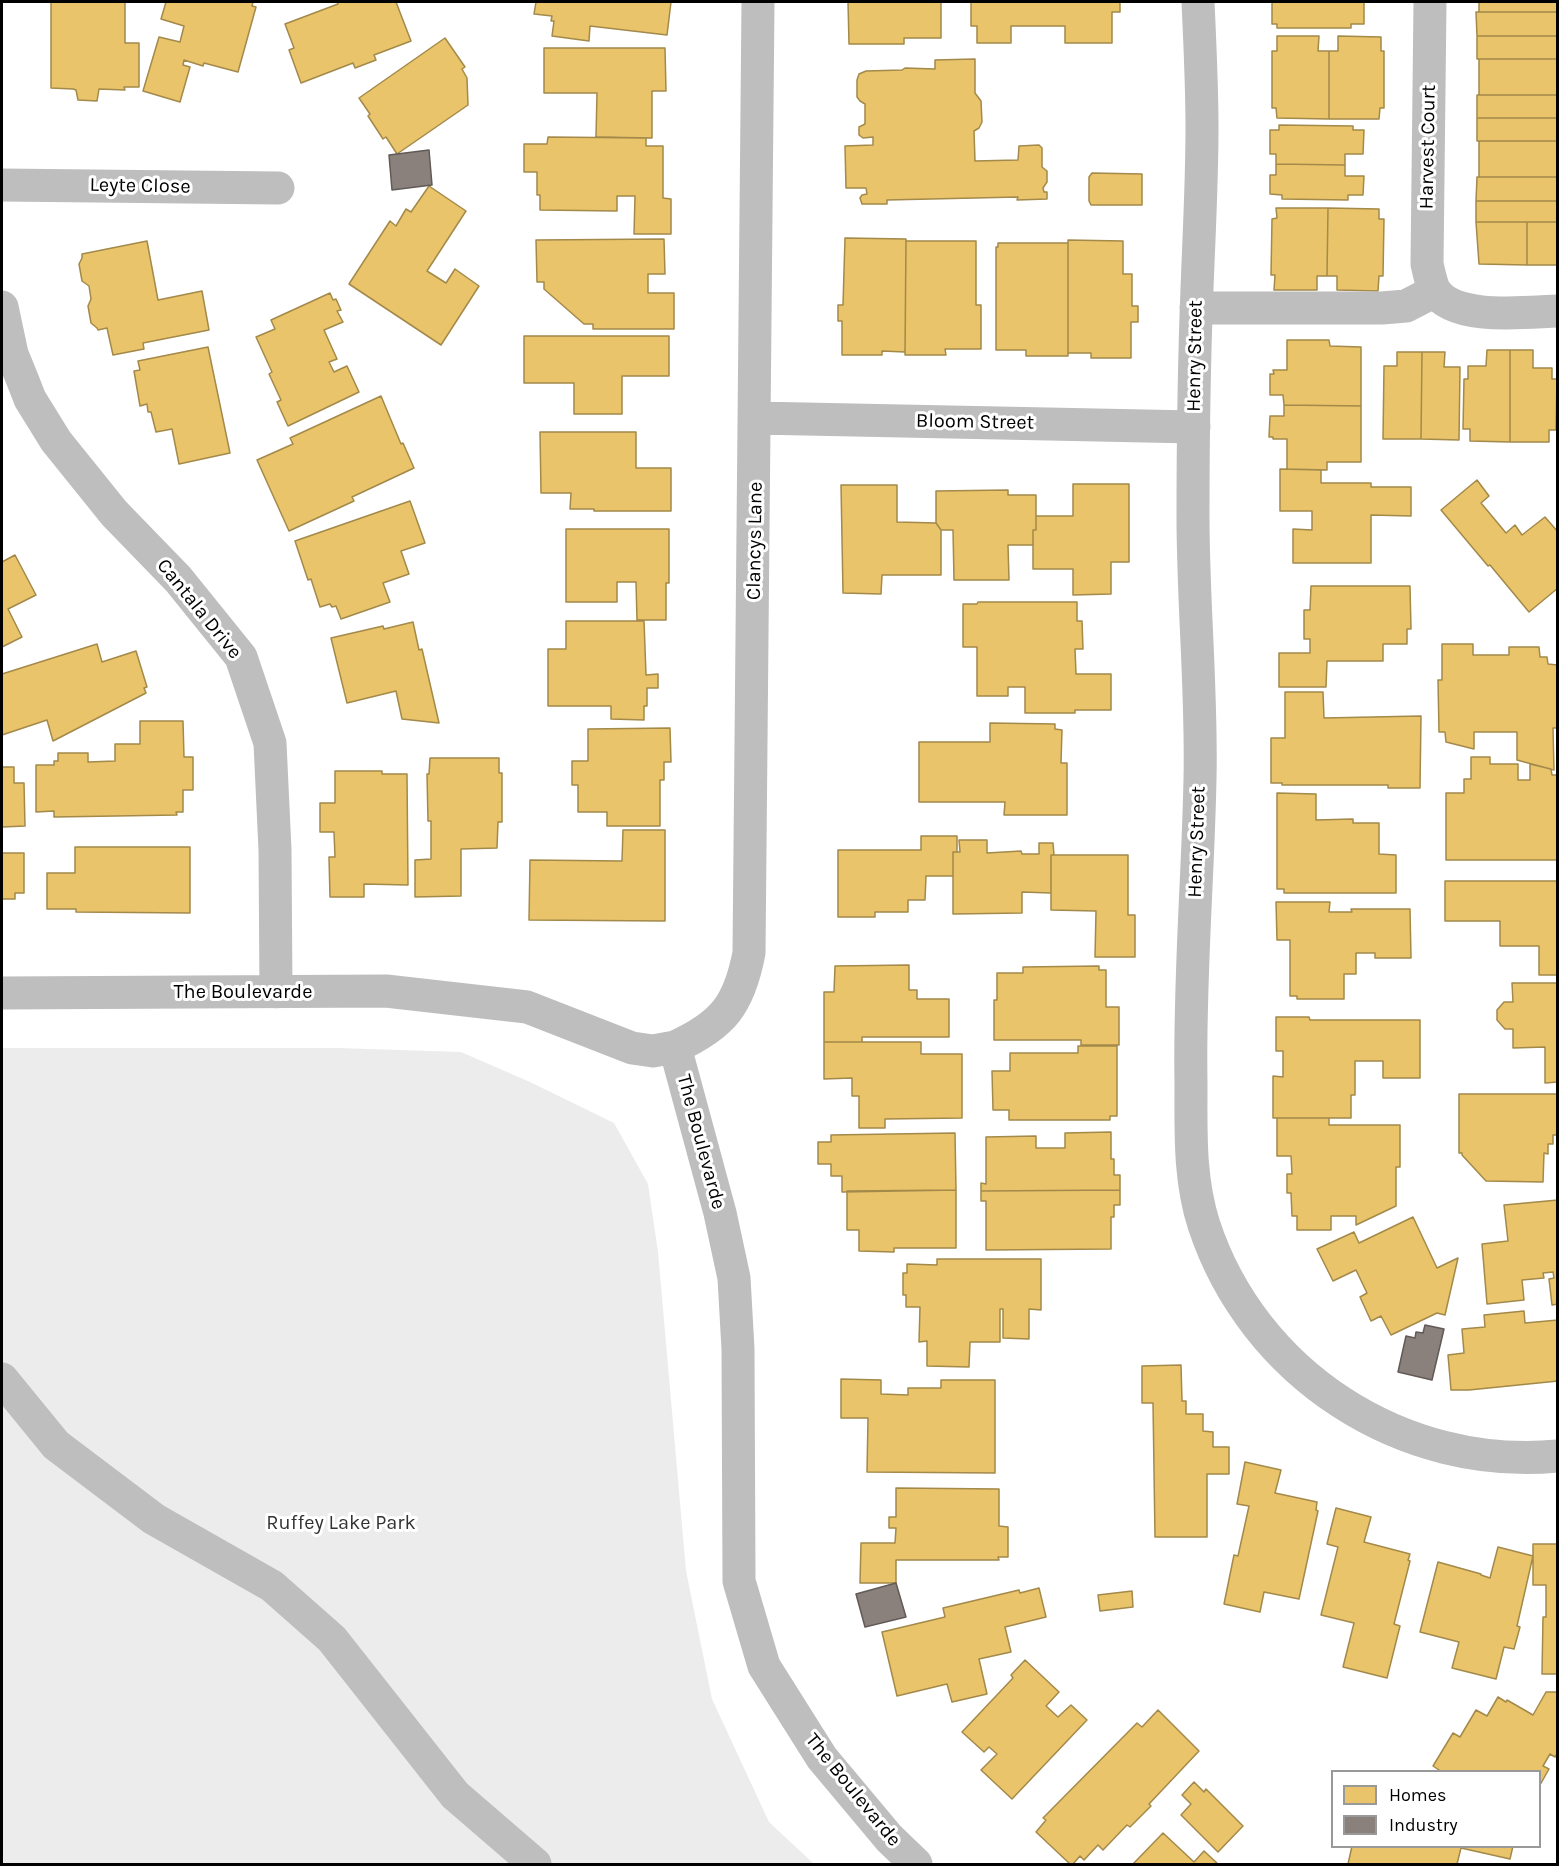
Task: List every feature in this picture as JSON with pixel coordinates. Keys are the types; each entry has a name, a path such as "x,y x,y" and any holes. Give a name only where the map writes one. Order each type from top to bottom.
{"street":[{"name":"Clancys Lane","path":"675,1047 699,1036 731,1008 744,981 750,953 758,2"},
{"name":"Henry Street","path":"1198,2 1202,128 1196,308 1193,522 1200,775 1190,1016 1191,1164 1204,1223 1226,1280 1272,1344 1315,1384 1363,1418 1417,1441 1473,1454 1527,1459 1557,1456"},
{"name":"Harvest Court","path":"1430,2 1426,264 1436,291"},
{"name":"Leyte Close","path":"2,185 278,188"},
{"path":"1196,308 1382,308 1406,306 1436,291 1452,305 1474,312 1557,311"},
{"name":"Cantala Drive","path":"2,307 12,354 30,399 56,441 114,513 178,579 241,657 270,743 275,850 276,992"},
{"name":"Bloom Street","path":"756,418 1194,427"},
{"name":"The Boulevarde","path":"2,993 386,991 527,1007 632,1048 653,1051 675,1047 720,1213 734,1278 738,1349 739,1581 764,1666 822,1758 885,1851 916,1864"},
{"path":"2,1378 56,1445 154,1519 272,1586 332,1639 455,1795 535,1864"}],"green space":[{"name":"Ruffey Lake Park","path":"2,1048 338,1048 461,1052 530,1082 614,1123 648,1184 658,1252 686,1571 712,1699 769,1822 814,1864 2,1864"}],"building: Homes":[{"path":"51,2 125,2 125,43 139,43 139,87 124,87 125,90 99,89 97,101 78,100 76,90 73,89 51,88"},
{"path":"166,2 253,2 252,6 256,7 238,72 184,60 183,65 190,67 180,102 143,91 159,37 180,42 184,26 161,19"},
{"path":"337,2 396,2 411,41 374,55 376,60 355,68 353,63 301,83 289,50 294,48 285,24 338,4"},
{"path":"536,2 671,2 667,35 590,26 589,41 552,36 554,21 551,21 552,16 534,14"},
{"path":"848,2 941,2 941,38 904,38 904,44 849,44"},
{"path":"971,2 1120,2 1120,12 1112,12 1112,43 1065,43 1065,26 1011,26 1011,43 977,43 977,26 971,26"},
{"path":"1272,2 1364,2 1364,24 1351,24 1351,28 1277,28 1277,24 1272,24"},
{"path":"1479,2 1558,2 1558,12 1479,12"},
{"path":"1476,12 1558,12 1558,36 1477,36"},
{"path":"1277,36 1319,36 1318,51 1329,51 1329,119 1277,118 1276,108 1272,108 1272,51 1277,51"},
{"path":"1338,36 1381,37 1381,51 1384,51 1384,108 1380,108 1379,119 1329,119 1329,51 1338,51"},
{"path":"1477,36 1558,36 1558,59 1477,59"},
{"path":"445,38 465,67 462,69 467,78 468,105 397,154 386,137 383,139 359,98"},
{"path":"544,48 665,48 666,91 652,91 652,138 596,137 597,93 544,93"},
{"path":"975,59 975,93 981,101 982,122 974,131 975,161 1018,160 1019,146 1039,145 1042,148 1042,167 1047,171 1047,182 1043,188 1044,192 1047,192 1047,199 1017,200 1018,197 887,200 887,204 862,204 860,198 867,194 866,188 846,188 845,146 873,145 873,137 863,138 859,135 859,127 865,124 865,104 857,97 859,74 866,71 905,68 935,69 935,60"},
{"path":"1479,59 1558,59 1558,95 1479,95"},
{"path":"1477,95 1558,95 1558,118 1477,118"},
{"path":"1477,118 1558,118 1558,141 1477,141"},
{"path":"1279,125 1353,126 1353,130 1364,130 1363,154 1345,154 1345,165 1276,164 1276,154 1270,154 1270,130 1279,130"},
{"path":"548,137 646,138 646,146 663,146 663,198 671,199 671,234 634,234 635,196 617,196 617,211 540,210 540,195 537,195 537,172 524,172 524,144 547,144"},
{"path":"1479,141 1558,141 1558,177 1479,177"},
{"path":"1276,164 1345,165 1345,176 1364,176 1363,195 1348,195 1348,200 1282,199 1282,195 1270,194 1270,175 1276,175"},
{"path":"1092,173 1142,174 1142,205 1091,205 1089,177"},
{"path":"1477,177 1558,177 1558,201 1476,201"},
{"path":"429,186 466,211 427,271 446,283 455,269 479,286 441,345 349,284 390,221 396,226 406,209 411,212"},
{"path":"1476,201 1558,201 1558,222 1476,222"},
{"path":"1276,208 1328,208 1327,276 1317,276 1317,290 1274,290 1275,275 1271,275 1272,219 1277,218"},
{"path":"1328,208 1379,209 1379,219 1384,219 1383,276 1379,276 1378,291 1337,290 1337,276 1327,276"},
{"path":"1476,222 1527,222 1527,265 1479,264"},
{"path":"1527,222 1558,222 1558,265 1527,265"},
{"path":"845,238 906,239 905,352 882,351 882,355 842,355 842,321 838,321 838,305 843,305"},
{"path":"664,239 665,274 648,274 648,293 674,293 674,329 593,329 593,324 584,324 544,289 544,282 537,282 536,240"},
{"path":"1068,240 1123,241 1123,274 1132,274 1132,306 1138,306 1138,322 1131,322 1131,358 1091,358 1091,353 1068,353"},
{"path":"147,241 158,300 202,291 209,330 143,343 144,349 113,355 107,328 98,330 91,323 88,306 91,299 89,286 82,281 79,264 82,254"},
{"path":"906,241 976,241 976,305 981,305 981,349 945,349 946,355 905,355"},
{"path":"998,243 1068,243 1068,356 1026,356 1026,350 996,350 996,247"},
{"path":"330,293 341,310 337,311 343,322 324,330 337,359 329,362 334,372 347,366 359,392 288,426 277,402 281,400 269,374 272,372 256,337 275,329 271,320"},
{"path":"524,336 669,336 669,376 622,376 622,414 574,414 574,383 524,383"},
{"path":"1287,340 1329,340 1330,346 1361,347 1361,406 1284,405 1283,395 1270,395 1270,374 1274,374 1273,370 1287,370"},
{"path":"208,347 230,453 179,464 172,429 156,432 147,404 140,406 134,371 140,370 138,361"},
{"path":"1487,350 1510,350 1510,442 1470,441 1470,429 1463,429 1464,379 1468,379 1468,366 1486,366"},
{"path":"1510,350 1533,350 1533,368 1552,368 1552,379 1557,379 1556,430 1549,430 1549,442 1510,442"},
{"path":"1397,352 1422,352 1421,439 1383,439 1384,366 1397,366"},
{"path":"1422,352 1445,352 1444,367 1460,367 1459,440 1421,439"},
{"path":"381,396 401,444 403,443 414,468 352,497 354,501 289,531 257,460 293,444 290,438"},
{"path":"1284,405 1361,406 1361,462 1327,462 1327,470 1287,469 1287,439 1269,437 1270,416 1284,416"},
{"path":"540,432 636,432 636,468 671,468 671,511 570,509 571,493 541,493"},
{"path":"1280,469 1321,470 1321,483 1371,483 1371,487 1411,487 1411,516 1371,515 1371,563 1293,563 1293,529 1312,530 1312,511 1280,511"},
{"path":"1477,480 1489,496 1481,503 1506,533 1515,525 1522,535 1545,517 1558,532 1558,588 1529,612 1441,510"},
{"path":"1073,484 1129,484 1129,562 1111,562 1111,594 1073,595 1073,569 1033,569 1033,530 1036,530 1036,516 1073,516"},
{"path":"841,485 897,485 897,522 936,523 941,530 941,575 882,575 881,594 843,593"},
{"path":"1008,490 1008,495 1036,495 1036,530 1033,530 1033,545 1008,545 1009,580 954,580 953,530 941,530 936,523 936,491"},
{"path":"410,501 425,543 401,551 409,574 383,583 390,602 341,619 336,606 332,607 330,604 320,607 295,541"},
{"path":"566,529 669,529 666,620 637,620 636,582 617,582 617,602 566,602"},
{"path":"15,555 36,595 8,609 22,637 2,647 2,562"},
{"path":"1311,586 1410,586 1411,629 1407,629 1407,644 1383,644 1383,661 1327,661 1326,687 1279,687 1279,653 1310,653 1310,639 1304,639 1304,610 1310,610"},
{"path":"978,602 1077,602 1077,621 1082,621 1083,649 1075,649 1076,674 1111,674 1111,710 1025,713 1025,687 1008,687 1008,696 977,696 977,647 963,647 963,604 977,604"},
{"path":"566,621 644,621 646,675 658,674 658,688 647,688 644,720 611,719 611,706 548,706 548,649 566,649"},
{"path":"413,622 419,650 422,649 439,723 402,719 396,691 347,703 331,638 383,626 384,629"},
{"path":"97,644 102,662 136,651 147,687 144,688 146,693 53,741 47,720 2,735 2,674"},
{"path":"1442,644 1473,644 1473,655 1509,655 1509,647 1539,647 1540,657 1547,657 1548,664 1557,665 1558,728 1553,728 1554,770 1517,760 1517,732 1474,732 1474,749 1446,742 1445,732 1439,732 1438,680 1442,680"},
{"path":"1285,692 1323,692 1324,718 1421,716 1420,788 1388,788 1388,785 1282,785 1282,783 1271,783 1271,738 1285,738"},
{"path":"140,721 183,721 184,757 193,757 193,790 183,790 183,812 176,812 177,815 54,817 54,811 36,812 36,765 54,765 54,761 58,761 58,753 88,753 88,762 115,761 115,744 140,744"},
{"path":"990,723 1055,724 1055,729 1062,730 1061,763 1067,763 1067,815 1004,815 1005,802 919,802 919,742 990,742"},
{"path":"670,728 671,762 664,762 664,780 660,780 660,826 607,826 607,812 578,812 578,785 572,785 572,761 588,761 588,729"},
{"path":"1471,757 1490,757 1490,764 1518,764 1518,780 1530,780 1530,764 1551,769 1552,775 1558,775 1558,860 1446,860 1446,793 1464,793 1464,779 1471,779"},
{"path":"430,758 499,758 499,773 502,773 502,822 498,822 497,848 461,849 461,896 415,897 415,860 431,859 427,774 429,774"},
{"path":"2,767 14,767 14,783 24,783 25,826 2,827"},
{"path":"335,771 382,771 382,774 407,774 408,885 364,884 364,897 330,897 329,857 335,857 334,832 320,832 320,803 335,803"},
{"path":"1277,793 1316,794 1316,820 1353,819 1353,823 1379,823 1379,854 1396,855 1396,893 1284,893 1284,889 1277,889"},
{"path":"623,830 665,830 665,921 529,920 530,860 622,861"},
{"path":"921,836 957,836 957,852 953,852 953,876 926,876 925,900 908,900 908,912 875,912 875,917 838,917 838,850 921,850"},
{"path":"959,840 987,840 987,853 1021,851 1022,854 1039,854 1039,843 1053,843 1051,893 1022,892 1022,913 953,914 953,852 960,852"},
{"path":"75,847 190,847 190,913 76,912 76,909 47,909 47,873 75,873"},
{"path":"2,853 24,853 24,893 15,893 15,899 2,899"},
{"path":"1051,855 1128,855 1128,915 1135,915 1135,957 1095,957 1096,911 1051,910"},
{"path":"1445,881 1558,881 1558,975 1539,975 1539,946 1500,946 1500,921 1445,921"},
{"path":"1276,902 1330,902 1329,912 1352,912 1351,909 1410,909 1411,958 1375,958 1375,953 1356,953 1356,974 1344,974 1344,999 1297,999 1297,996 1290,996 1290,940 1277,940"},
{"path":"909,965 909,990 917,990 917,999 949,999 949,1037 862,1037 862,1042 824,1042 824,992 834,992 835,966"},
{"path":"1099,966 1099,970 1106,970 1106,1007 1119,1007 1119,1045 1081,1045 1081,1040 994,1040 997,973 1023,973 1023,967"},
{"path":"1512,983 1558,983 1558,1082 1545,1083 1545,1047 1513,1048 1513,1029 1505,1029 1497,1020 1497,1010 1504,1002 1513,1002"},
{"path":"1276,1017 1309,1017 1310,1020 1420,1020 1420,1078 1383,1078 1383,1061 1355,1061 1355,1095 1351,1095 1351,1118 1273,1118 1273,1076 1283,1077 1283,1051 1276,1051"},
{"path":"824,1042 921,1042 921,1054 962,1054 962,1118 885,1119 885,1128 859,1128 859,1096 852,1096 852,1078 824,1079"},
{"path":"1078,1046 1117,1046 1117,1116 1110,1116 1110,1120 1009,1120 1009,1110 993,1110 992,1071 1010,1071 1010,1053 1078,1053"},
{"path":"1459,1094 1558,1094 1558,1135 1553,1135 1553,1144 1548,1144 1548,1154 1544,1153 1543,1182 1486,1181 1462,1153 1459,1153"},
{"path":"1277,1118 1329,1118 1329,1125 1400,1125 1400,1167 1396,1167 1396,1206 1356,1225 1356,1216 1331,1216 1331,1230 1297,1230 1297,1216 1292,1216 1291,1193 1287,1193 1287,1174 1292,1174 1291,1156 1277,1156"},
{"path":"1111,1132 1111,1159 1114,1159 1114,1175 1120,1175 1120,1190 981,1191 981,1183 986,1184 986,1137 1036,1136 1036,1148 1065,1148 1065,1133"},
{"path":"955,1133 956,1190 842,1192 842,1176 831,1176 831,1164 818,1164 818,1142 831,1142 831,1135"},
{"path":"956,1190 956,1248 894,1248 894,1252 859,1251 859,1230 847,1230 847,1191"},
{"path":"1120,1190 1120,1205 1114,1205 1114,1217 1111,1217 1111,1249 986,1250 986,1201 981,1201 981,1191"},
{"path":"1558,1200 1558,1304 1552,1305 1549,1279 1554,1278 1553,1272 1543,1273 1544,1278 1522,1280 1524,1300 1487,1304 1482,1244 1508,1241 1504,1205"},
{"path":"1413,1217 1437,1268 1458,1258 1445,1315 1437,1313 1391,1335 1381,1316 1371,1321 1360,1297 1367,1293 1356,1270 1333,1281 1317,1249 1354,1232 1359,1243"},
{"path":"937,1259 1041,1259 1041,1310 1029,1309 1029,1339 1003,1338 1003,1309 1000,1309 1000,1342 970,1342 969,1367 927,1366 927,1341 919,1342 920,1307 906,1307 906,1295 903,1295 903,1273 907,1273 907,1264 937,1265"},
{"path":"1524,1311 1525,1323 1558,1320 1558,1381 1451,1390 1448,1355 1464,1353 1462,1329 1485,1327 1484,1315"},
{"path":"1181,1365 1182,1401 1186,1401 1186,1414 1203,1414 1203,1431 1213,1432 1213,1447 1229,1447 1229,1474 1207,1474 1207,1537 1155,1537 1153,1403 1142,1403 1142,1366"},
{"path":"841,1379 881,1380 881,1394 908,1395 908,1388 941,1388 941,1380 995,1380 995,1473 867,1472 868,1418 841,1418"},
{"path":"1245,1462 1281,1470 1275,1493 1317,1502 1316,1510 1318,1511 1299,1599 1264,1592 1260,1612 1224,1604 1234,1555 1238,1556 1249,1506 1237,1504"},
{"path":"896,1488 999,1489 999,1526 1008,1527 1008,1557 998,1557 999,1560 896,1560 896,1583 860,1583 861,1543 895,1543 896,1528 889,1528 889,1517 896,1517"},
{"path":"1336,1508 1371,1517 1364,1542 1410,1554 1394,1624 1400,1626 1387,1678 1343,1667 1354,1623 1321,1615 1338,1547 1327,1544"},
{"path":"1533,1544 1558,1544 1558,1674 1542,1674 1546,1585 1533,1585"},
{"path":"1498,1547 1533,1556 1514,1649 1504,1647 1496,1679 1452,1668 1459,1642 1420,1632 1438,1562 1490,1578"},
{"path":"1039,1588 1046,1617 1005,1627 1011,1652 979,1659 987,1694 952,1702 947,1684 897,1696 882,1632 945,1617 943,1608 1019,1590 1020,1593"},
{"path":"1132,1591 1133,1607 1100,1611 1098,1595"},
{"path":"1025,1660 1059,1692 1046,1706 1058,1717 1071,1705 1087,1720 1012,1799 981,1770 997,1754 989,1747 984,1752 962,1732 1013,1678 1011,1675"},
{"path":"1546,1692 1558,1692 1558,1752 1555,1757 1550,1754 1543,1766 1549,1769 1541,1783 1541,1770 1439,1770 1433,1766 1453,1733 1460,1737 1476,1710 1487,1716 1498,1697 1533,1715"},
{"path":"1158,1710 1199,1751 1130,1827 1127,1825 1103,1850 1098,1845 1084,1860 1080,1856 1073,1864 1070,1864 1036,1832 1046,1820 1043,1818 1137,1723 1142,1727"},
{"path":"1194,1782 1204,1792 1206,1789 1243,1826 1218,1852 1181,1815 1191,1804 1182,1795"},
{"path":"1163,1833 1194,1862 1204,1851 1218,1864 1133,1864"},
{"path":"1352,1848 1461,1848 1457,1864 1348,1864"},
{"path":"1461,1848 1513,1848 1510,1859"}],"building: Industry":[{"path":"429,150 432,185 392,190 389,155"},
{"path":"1425,1325 1444,1329 1432,1380 1398,1372 1406,1336 1415,1338 1416,1332 1423,1333"},
{"path":"896,1583 906,1617 865,1627 856,1594"}]}
